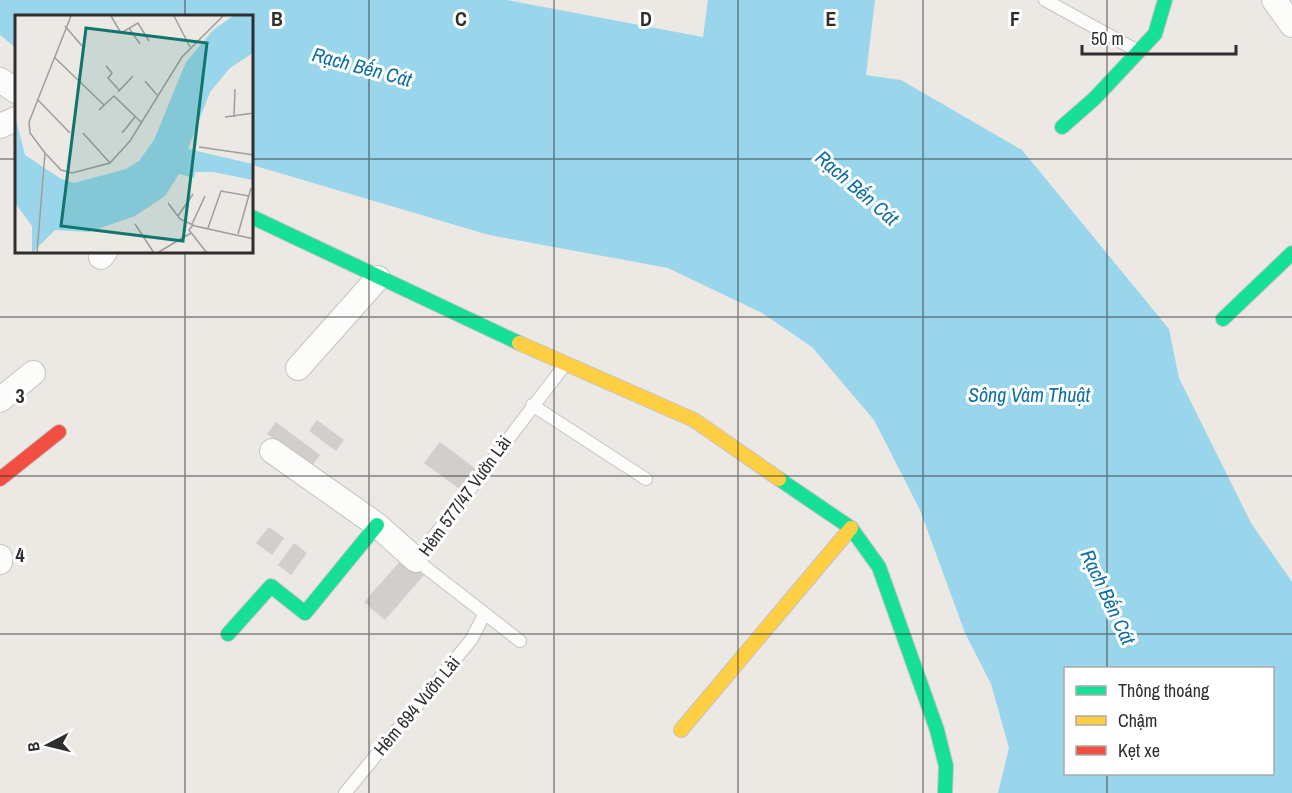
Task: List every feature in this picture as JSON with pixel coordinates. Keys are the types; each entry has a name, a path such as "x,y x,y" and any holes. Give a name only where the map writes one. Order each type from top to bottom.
{"street":[{"path":"1062,127 1095,98 1155,34 1165,0"},
{"path":"1274,0 1292,25"},
{"path":"0,80 15,90"},
{"path":"0,126 15,119"},
{"path":"254,218 565,365 694,420 851,528 879,567 937,730 946,766 945,793"},
{"path":"1223,319 1292,253"},
{"path":"298,368 378,278"},
{"path":"0,400 33,373"},
{"path":"0,479 59,432"},
{"path":"272,451 377,525 416,560"},
{"path":"228,634 271,586 305,613 377,525"},
{"path":"681,730 851,528"},
{"path":"0,557 0,562"}],"lane":[{"path":"1045,0 1137,51"},
{"name":"Hẻm 577/47 Vườn Lài","path":"520,641 416,560 532,405 565,365"},
{"path":"532,405 646,479"},
{"name":"Hẻm 694 Vườn Lài","path":"345,793 471,640 484,615"}],"water":[{"name":"Sông Vàm Thuật","path":"0,0 507,0 703,37 708,0 875,0 866,75 901,80 1022,150 1169,329 1179,378 1251,523 1292,582 1292,793 998,793 1009,748 991,684 965,633 920,510 874,420 812,347 762,313 668,268 489,235 254,166 254,15 15,15 15,47 0,35"}],"building":[{"path":"317,420 344,440 336,451 309,431"},
{"path":"276,422 320,455 311,467 267,434"},
{"path":"440,442 476,469 461,490 424,463"},
{"path":"269,527 284,538 272,555 256,543"},
{"path":"294,543 307,553 291,575 278,565"},
{"path":"403,558 424,575 385,620 364,602"}],"traffic: fast":[{"path":"1062,127 1095,98 1155,34 1165,0"},
{"path":"254,218 519,343"},
{"path":"1223,319 1292,253"},
{"path":"779,479 851,528 879,567 937,730 946,766 945,793"},
{"path":"228,634 271,586 305,613 377,525"}],"traffic: slow":[{"path":"519,343 694,420 779,479"},
{"path":"681,730 851,528"}],"traffic: jam":[{"path":"0,479 59,432"}],"water label":[{"name":"Rạch Bến Cát","path":"362,67"},
{"name":"Rạch Bến Cát","path":"857,188"},
{"name":"Rạch Bến Cát","path":"1108,597"}]}
